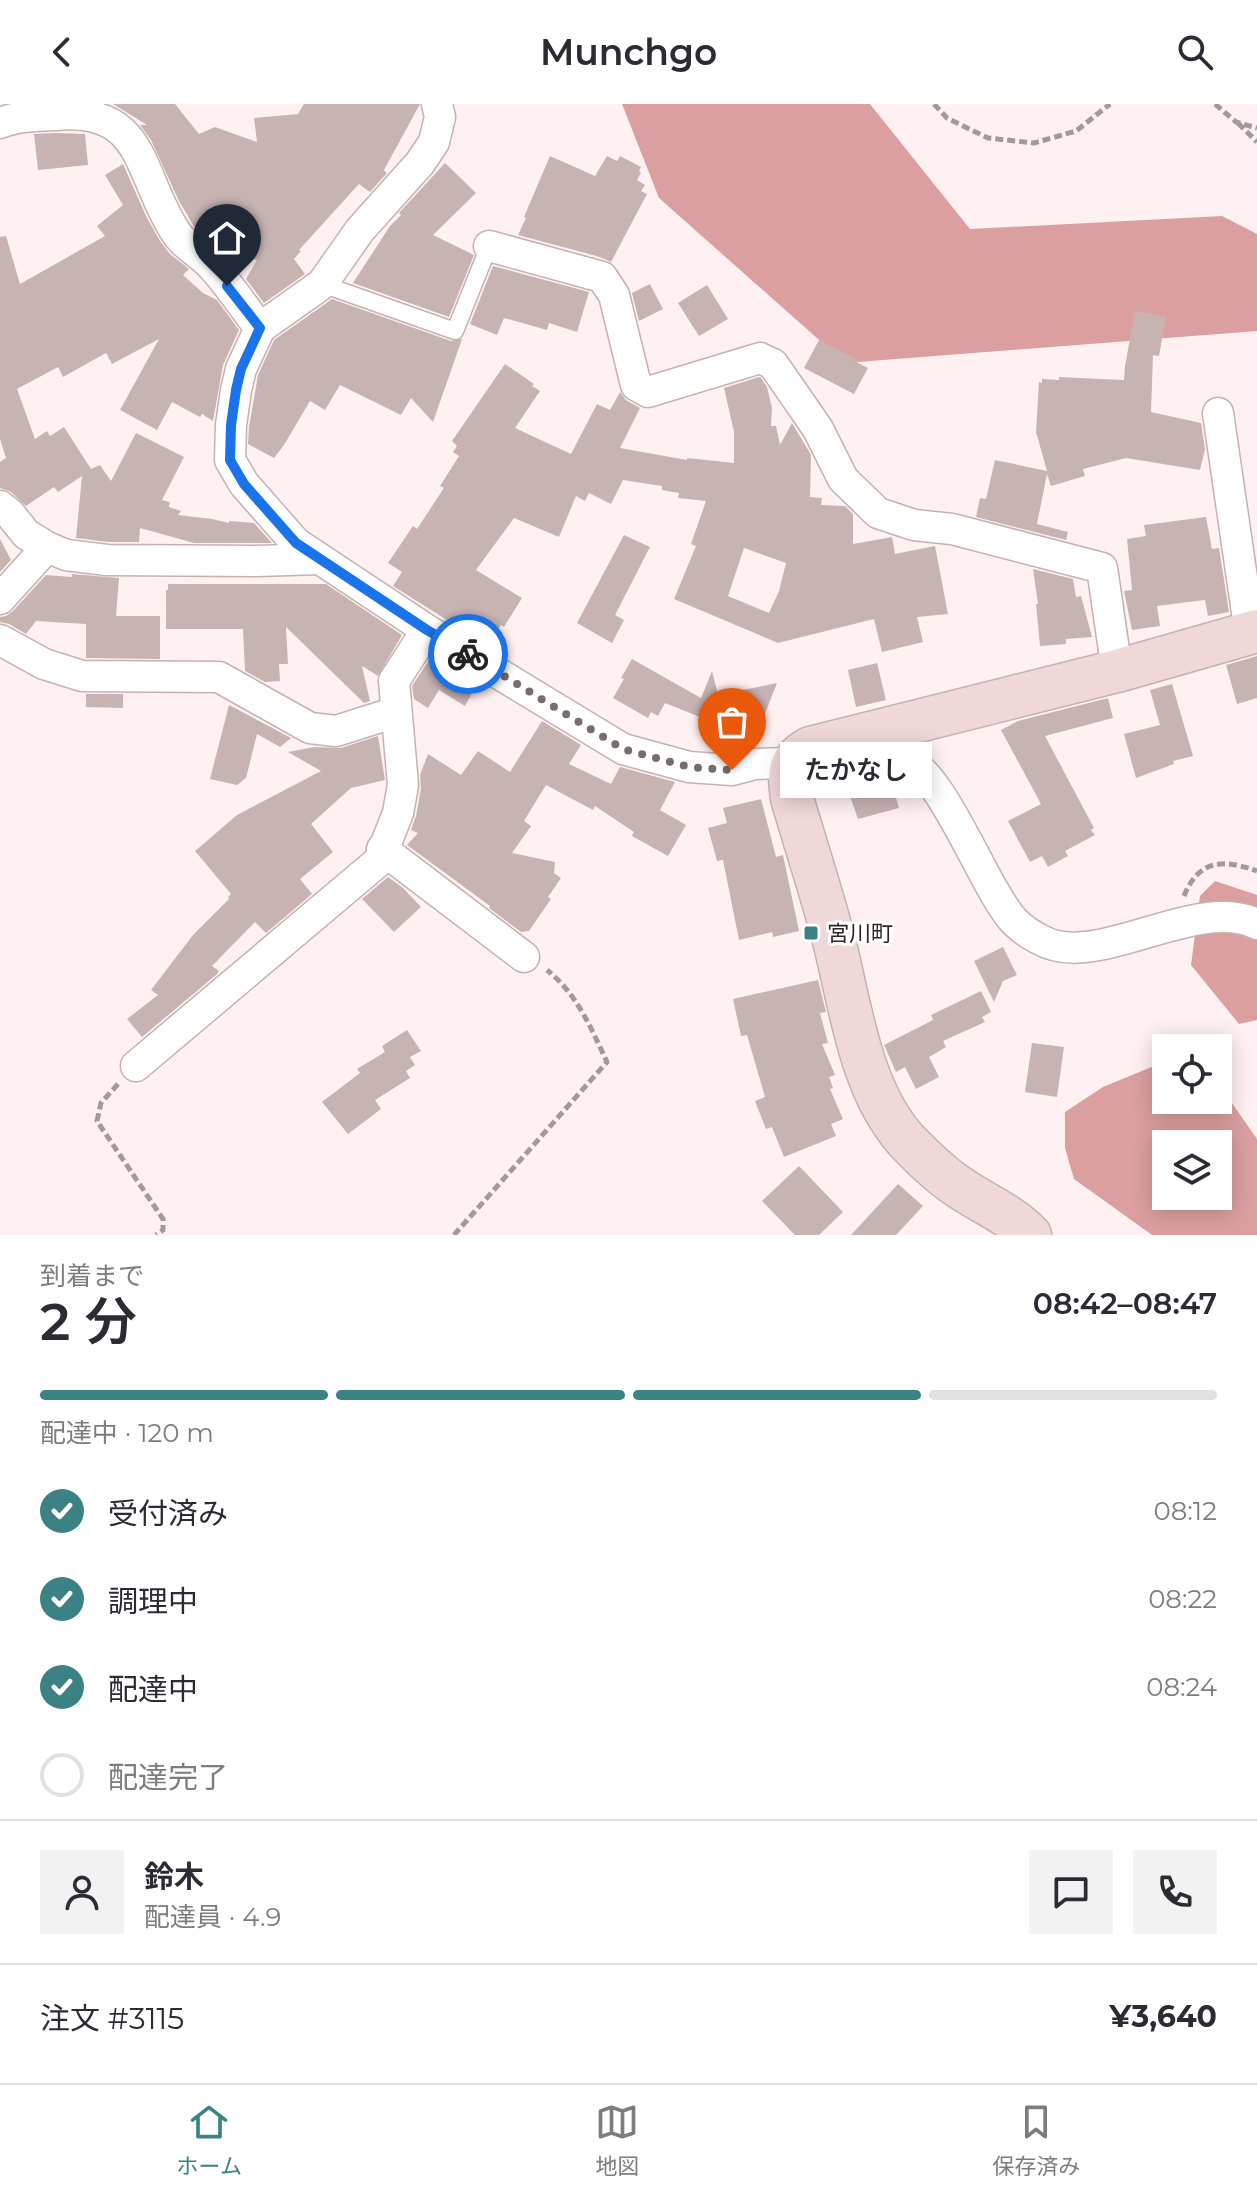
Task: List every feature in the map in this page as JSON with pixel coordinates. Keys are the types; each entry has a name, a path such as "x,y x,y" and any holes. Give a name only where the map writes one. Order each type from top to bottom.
{"street":[{"path":"437,104 440,117 434,142 420,163 360,230 322,284 260,328 241,369 231,425 230,460 244,484 296,543 427,630 623,749 689,767 732,770 755,764 791,772 870,758 903,758 922,769 936,788 1015,921 1041,941 1068,949 1110,942 1198,919 1232,917 1257,924"},
{"path":"0,123 12,118 71,113 113,123 136,147 176,233 211,265 260,328"},
{"path":"489,246 602,277 614,295 636,385 648,392 760,358 773,364 818,429 843,479 878,513 914,525 952,529 1102,568 1117,671"},
{"path":"1030,1235 999,1210 962,1190 933,1168 902,1136 880,1102 866,1067 832,933 792,798 791,772 799,754 810,748 1117,671 1253,632 1218,413"},
{"path":"0,506 26,534 66,555 107,560 320,559"},
{"path":"0,599 47,547"},
{"path":"136,1066 379,861 398,813 403,785 394,681 427,630"},
{"path":"0,640 44,664 82,676 219,677 310,728 336,731 396,712"},
{"path":"382,849 524,957"}],"lane":[{"path":"322,284 455,331 489,246"}],"path":[{"path":"934,104 947,118 988,138 1034,143 1076,131 1110,104"},
{"path":"1215,104 1257,142"},
{"path":"1236,122 1257,128"},
{"path":"1171,926 1188,886 1203,869 1225,863 1257,871"},
{"path":"454,1235 607,1062 592,1028 569,990 549,972 524,957"},
{"path":"136,1066 101,1103 97,1121 163,1219 163,1230 156,1235"}],"shaded area":[{"path":"622,104 870,104 970,229 1222,216 1257,234 1257,331 845,363 659,198"},
{"path":"1215,881 1257,895 1257,1020 1239,1024 1191,965 1200,896"},
{"path":"1152,1067 1152,1114 1232,1114 1232,1103 1257,1139 1257,1235 1152,1235 1074,1179 1065,1148 1065,1112 1103,1087"}],"building":[{"path":"113,104 175,104 199,134 215,127 257,142 254,118 298,114 304,104 420,104 384,170 387,173 370,192 359,184 299,250 294,259 305,274 264,303 246,279 257,260 220,249 195,228 151,140 140,125 147,125"},
{"path":"34,134 85,134 88,165 38,170"},
{"path":"550,156 595,176 607,156 617,161 620,156 641,167 637,180 645,185 641,191 647,194 611,262 518,235"},
{"path":"445,163 476,193 433,235 474,255 449,317 353,283 390,226 401,215 399,213"},
{"path":"123,164 160,241 170,254 189,269 183,275 203,293 217,300 239,330 223,365 213,421 172,402 157,430 120,410 159,339 112,364 106,353 63,377 58,367 17,389 35,439 47,431 50,436 64,427 91,469 100,465 111,481 136,433 184,457 162,500 170,502 169,507 181,511 178,515 229,523 254,523 272,543 194,543 140,528 139,542 76,538 82,476 58,492 54,487 26,506 11,492 0,488 0,462 6,458 0,439 0,237 6,236 20,284 105,236 97,226 123,205 105,175"},
{"path":"493,266 589,292 577,332 549,323 547,330 504,318 497,335 470,324"},
{"path":"650,284 663,309 639,321 632,293"},
{"path":"707,285 728,319 699,336 678,303"},
{"path":"332,299 451,341 462,339 433,422 411,398 401,415 340,385 325,410 310,401 274,458 248,444 258,375 274,340"},
{"path":"1135,311 1166,317 1159,356 1153,355 1151,412 1201,423 1205,449 1200,470 1126,458 1083,469 1085,476 1051,486 1047,474 1037,524 1068,532 1066,540 976,517 980,498 986,499 995,460 1047,471 1036,432 1039,382 1042,383 1042,379 1124,380"},
{"path":"819,340 868,368 854,394 804,368"},
{"path":"505,364 540,391 515,428 571,454 597,404 610,410 620,392 626,400 640,408 620,448 687,460 734,463 734,432 724,388 759,377 767,387 772,408 771,426 776,426 780,445 792,423 811,455 810,497 822,498 821,505 845,506 853,514 853,544 892,537 895,554 935,546 948,614 917,617 923,642 882,652 874,619 778,643 674,599 696,546 691,544 706,501 678,498 679,493 662,490 662,486 623,480 611,504 589,493 585,501 576,496 559,537 514,518 476,570 522,598 488,646 393,586 402,572 388,563 413,526 417,529 444,488 440,486 459,456 453,452 457,446 452,441","holes":["744,548 786,563 769,613 728,596"]},
{"path":"1206,517 1212,549 1219,548 1229,612 1208,616 1205,600 1157,606 1160,626 1132,630 1124,591 1132,590 1127,539 1146,536 1144,525"},
{"path":"624,535 650,547 615,615 624,620 612,643 577,623"},
{"path":"0,539 11,560 0,572"},
{"path":"1033,569 1073,579 1076,597 1081,596 1092,637 1066,639 1066,644 1040,646"},
{"path":"72,574 119,578 116,616 160,616 160,659 86,658 86,624 36,621 26,634 0,622 0,617 13,611 46,575 72,577"},
{"path":"168,584 326,584 402,635 378,676 362,666 370,701 364,703 286,627 288,664 279,664 280,681 265,682 245,671 243,629 166,629"},
{"path":"433,654 478,682 465,706 439,690 428,708 414,699 412,686"},
{"path":"1257,656 1257,698 1237,704 1226,665"},
{"path":"632,659 701,698 712,671 718,695 777,683 755,739 665,703 658,716 651,712 648,718 613,698"},
{"path":"877,663 886,700 856,707 848,670"},
{"path":"1172,684 1193,756 1173,761 1174,764 1136,778 1124,734 1160,725 1150,690"},
{"path":"86,694 123,694 123,708 86,707"},
{"path":"1108,698 1113,718 1045,736 1095,835 1065,851 1068,856 1048,867 1042,856 1030,862 1008,821 1041,804 1001,730 1018,721"},
{"path":"229,705 291,738 280,747 257,734 246,778 237,785 210,779"},
{"path":"542,721 581,745 569,764 611,784 620,767 675,782 660,810 686,825 668,856 632,836 634,832 595,806 593,810 546,785 524,821 531,826 512,853 555,862 554,873 561,878 529,931 521,932 407,845 418,833 411,830 421,788 420,775 428,754 461,775 478,751 510,772"},
{"path":"378,736 385,780 351,788 311,824 333,852 300,879 312,894 266,933 255,922 212,966 219,971 216,975 142,1037 127,1019 158,995 151,990 193,935 231,894 195,851 237,815 321,771 288,752 314,747 341,748"},
{"path":"891,781 899,808 858,819 849,793"},
{"path":"761,799 776,857 783,855 799,931 773,937 772,932 739,940 723,860 717,861 708,828 727,823 723,808"},
{"path":"388,877 421,907 394,932 362,899"},
{"path":"1003,947 1017,975 1003,981 994,1002 974,961"},
{"path":"818,980 826,1012 820,1013 828,1043 822,1044 835,1075 829,1077 833,1088 830,1089 843,1119 831,1124 836,1136 784,1157 772,1127 766,1129 755,1101 765,1097 747,1035 741,1036 733,999"},
{"path":"981,991 991,1012 982,1017 985,1022 943,1041 946,1047 929,1057 939,1077 916,1089 905,1067 896,1072 884,1045 933,1020 931,1015"},
{"path":"407,1030 421,1051 410,1057 415,1065 406,1071 410,1078 375,1100 381,1109 348,1134 322,1102 360,1073 357,1069 385,1052 382,1046"},
{"path":"1032,1043 1064,1047 1057,1097 1025,1092"},
{"path":"799,1166 843,1212 819,1235 795,1235 762,1201"},
{"path":"898,1184 923,1206 896,1235 851,1235"}],"way so far":[{"path":"468,654 623,749 689,767 732,770"}],"place":[{"name":"たかなし","path":"732,770"},
{"name":"宮川町","path":"811,933"}],"route":[{"path":"227,286 260,328 241,369 231,425 230,460 244,484 296,543 468,654"}]}
